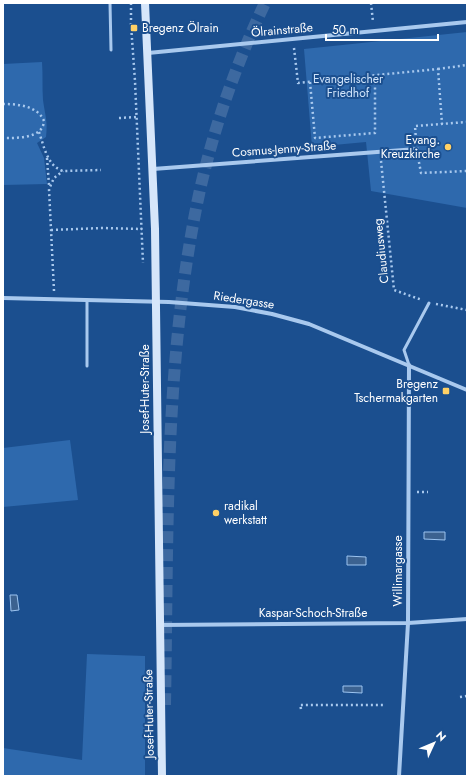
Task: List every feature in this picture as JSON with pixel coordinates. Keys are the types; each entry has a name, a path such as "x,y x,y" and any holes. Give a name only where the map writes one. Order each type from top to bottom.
{"main road":[{"name":"Josef-Huter-Straße","path":"145,3 155,229 162,776"}],"street":[{"name":"Ölrainstraße","path":"147,53 467,22"},
{"name":"Cosmus-Jenny-Straße","path":"153,169 417,149"},
{"name":"Riedergasse","path":"3,298 199,303 235,307 272,314 309,324 467,390"},
{"name":"Willimargasse","path":"399,776 408,623 409,365"},
{"name":"Kaspar-Schoch-Straße","path":"159,626 408,623 467,619"}],"lane":[{"path":"110,3 110,50"},
{"path":"86,300 87,366"},
{"path":"409,365 404,350 429,303"}],"path":[{"path":"131,3 143,269"},
{"path":"371,3 374,32"},
{"path":"293,39 298,83 467,65"},
{"path":"438,69 442,124"},
{"path":"310,82 316,138 375,133 375,75"},
{"path":"3,104 21,106 37,112 41,115 44,121 39,132 20,137 3,138"},
{"path":"119,118 137,117"},
{"path":"467,122 415,126 421,172 467,171"},
{"path":"39,132 47,155 50,189 54,300"},
{"name":"Claudiusweg","path":"380,152 394,290 429,303"},
{"path":"47,155 55,167 63,171 101,170"},
{"path":"50,189 54,178 63,171"},
{"path":"51,230 102,228 141,230 155,229"},
{"path":"429,303 467,310"},
{"path":"460,697 467,696"},
{"path":"301,710 300,705 384,705"}],"green space":[{"name":"Evangelischer Friedhof","path":"467,32 467,208 371,191 366,142 312,147 304,49"},
{"path":"42,62 43,100 47,132 46,137 37,143 44,158 47,184 3,185 3,64"},
{"path":"70,440 78,500 3,507 3,448"},
{"path":"87,654 145,656 145,776 3,776 3,748 82,760"}],"shaded area":[{"path":"424,532 445,532 445,540 424,539"},
{"path":"347,556 366,557 366,565 347,565"},
{"path":"10,595 17,595 19,610 11,611"},
{"path":"343,686 362,686 362,693 343,692"}],"tunnel":[{"path":"165,705 170,458 178,335 185,274 195,214 207,160 232,80 265,3"}],"place":[{"name":"Bregenz Ölrain","path":"134,28"},
{"name":"Evang. Kreuzkirche","path":"448,147"},
{"name":"Bregenz Tschermakgarten","path":"446,391"},
{"name":"radikal werkstatt","path":"216,513"}]}
